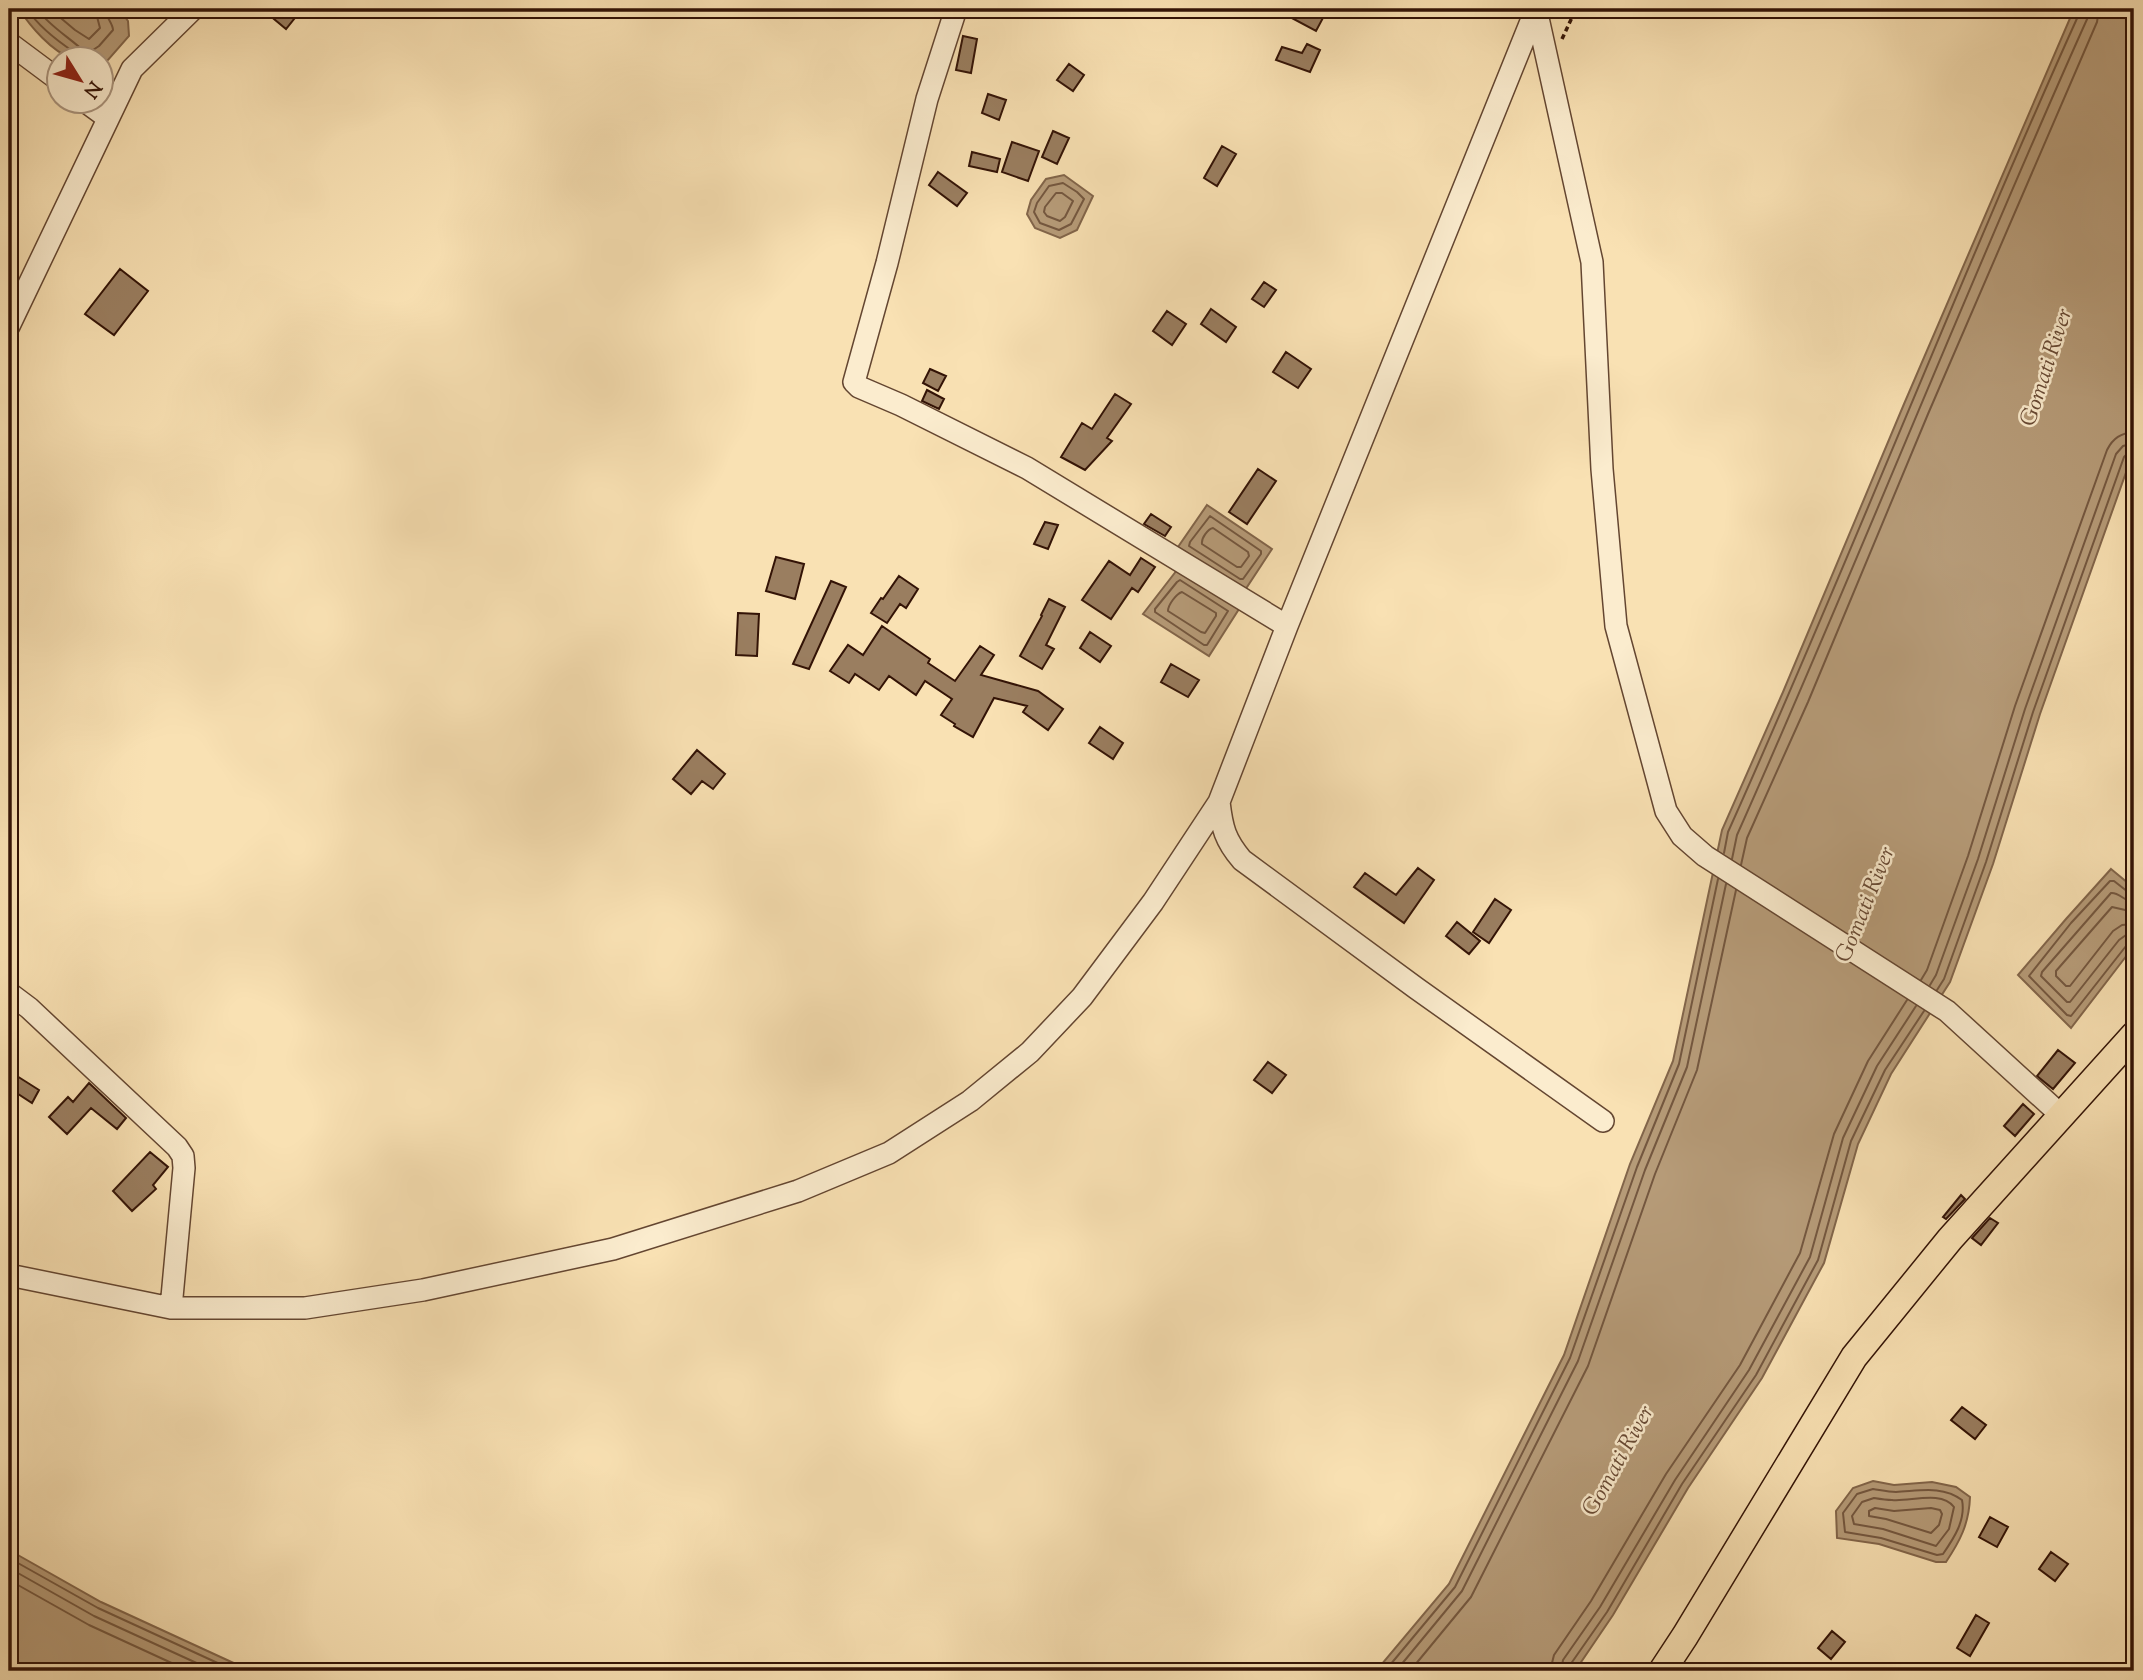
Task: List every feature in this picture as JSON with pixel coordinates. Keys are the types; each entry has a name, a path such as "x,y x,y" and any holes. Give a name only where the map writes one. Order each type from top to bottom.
{"main road":[{"path":"1662,1671 1854,1357 1950,1239 2134,1035"}],"street":[{"path":"9,326 132,69 193,9"},
{"path":"956,9 927,99 887,263 854,382 859,387 1027,468 1287,626"},
{"path":"9,1275 172,1308 305,1308 423,1290 613,1250 798,1191 889,1153 970,1101 1030,1052 1082,997 1153,902 1219,802 1287,626 1536,9"},
{"path":"1536,9 1592,262 1602,469 1616,626 1666,811 1682,836 1705,856 1947,1011 2062,1116"},
{"path":"9,43 46,71"},
{"path":"1219,802 1223,830 1242,860 1603,1121"},
{"path":"9,993 177,1147 183,1156 172,1308"}],"water":[{"path":"19,9 119,9 128,21 129,36 116,51 116,46 51,46"},
{"name":"Gomati River","path":"2074,9 2134,9 2134,450 2040,714 1993,864 1950,982 1891,1074 1858,1144 1824,1263 1762,1378 1688,1488 1613,1615 1575,1671 1376,1671 1449,1584 1564,1355 1630,1164 1673,1061 1722,830"},
{"path":"1064,175 1093,196 1077,230 1060,238 1035,228 1027,214 1031,200 1046,179"},
{"path":"1207,505 1272,549 1245,590 1178,547"},
{"path":"1177,570 1239,609 1209,656 1143,614"},
{"path":"2111,869 2134,888 2134,946 2071,1028 2018,975"},
{"path":"1873,1481 1894,1485 1932,1482 1956,1487 1970,1497 1963,1532 1946,1562 1936,1562 1879,1544 1837,1538 1836,1511 1853,1488"},
{"path":"9,1550 101,1602 251,1671 9,1671"}],"building":[{"path":"262,9 302,9 286,29"},
{"path":"1275,9 1310,9 1324,16 1316,31"},
{"path":"963,36 977,39 971,73 956,70"},
{"path":"1307,44 1320,50 1310,72 1276,60 1282,47 1302,53"},
{"path":"1069,64 1084,75 1073,91 1057,80"},
{"path":"988,94 1006,100 999,120 982,113"},
{"path":"1053,131 1069,138 1057,164 1042,157"},
{"path":"1012,142 1039,151 1028,181 1002,172"},
{"path":"1222,146 1236,154 1217,186 1204,178"},
{"path":"972,152 1000,159 997,172 969,166"},
{"path":"938,172 967,193 957,206 929,185"},
{"path":"120,269 148,291 114,335 85,314"},
{"path":"1264,282 1276,290 1264,307 1252,299"},
{"path":"1211,309 1236,327 1226,342 1201,324"},
{"path":"1167,311 1186,324 1172,345 1153,331"},
{"path":"1286,352 1311,369 1298,388 1273,372"},
{"path":"930,369 946,376 938,391 923,383"},
{"path":"927,390 944,399 939,409 922,401"},
{"path":"1115,394 1131,404 1107,438 1112,441 1085,470 1061,457 1082,423 1092,429"},
{"path":"1258,469 1276,481 1247,524 1229,512"},
{"path":"1151,514 1171,527 1165,536 1144,524"},
{"path":"1045,522 1058,525 1048,549 1034,544"},
{"path":"776,557 804,564 795,599 766,591"},
{"path":"1141,558 1155,567 1138,592 1132,588 1111,619 1082,600 1109,561 1130,575"},
{"path":"899,576 918,589 906,608 900,604 887,623 871,613"},
{"path":"831,581 846,587 809,669 793,664"},
{"path":"1049,599 1065,607 1046,645 1054,649 1042,669 1020,656"},
{"path":"738,613 759,614 757,656 736,655"},
{"path":"882,626 930,659 928,663 955,681 980,646 994,655 981,675 1038,691 1063,709 1048,730 1023,712 1027,706 994,698 973,737 941,715 952,699 925,681 916,695 889,676 879,690 855,674 849,683 830,671 848,645 863,655"},
{"path":"1090,632 1111,646 1100,662 1080,648"},
{"path":"1171,664 1199,680 1188,697 1161,682"},
{"path":"1100,727 1123,743 1113,759 1089,743"},
{"path":"697,750 725,774 713,789 702,781 691,794 673,779"},
{"path":"1418,868 1434,880 1404,923 1354,887 1365,873 1396,895"},
{"path":"1495,899 1511,910 1489,943 1473,932"},
{"path":"1457,922 1480,941 1469,954 1446,936"},
{"path":"2058,1050 2075,1063 2053,1089 2037,1076"},
{"path":"1268,1062 1286,1075 1272,1093 1254,1080"},
{"path":"9,1071 39,1090 32,1103 9,1088"},
{"path":"89,1083 126,1118 117,1129 91,1108 67,1134 49,1117 68,1097 73,1102"},
{"path":"2023,1104 2034,1114 2015,1136 2004,1126"},
{"path":"150,1152 168,1167 153,1185 156,1189 132,1211 113,1191"},
{"path":"1961,1195 1965,1199 1946,1219 1943,1217"},
{"path":"1990,1218 1998,1223 1981,1245 1972,1238"},
{"path":"1962,1407 1986,1425 1975,1439 1951,1420"},
{"path":"1990,1517 2008,1527 1997,1547 1979,1537"},
{"path":"2051,1552 2068,1564 2055,1581 2039,1569"},
{"path":"1976,1615 1989,1623 1970,1656 1957,1648"},
{"path":"1832,1631 1845,1642 1831,1659 1818,1648"}]}
